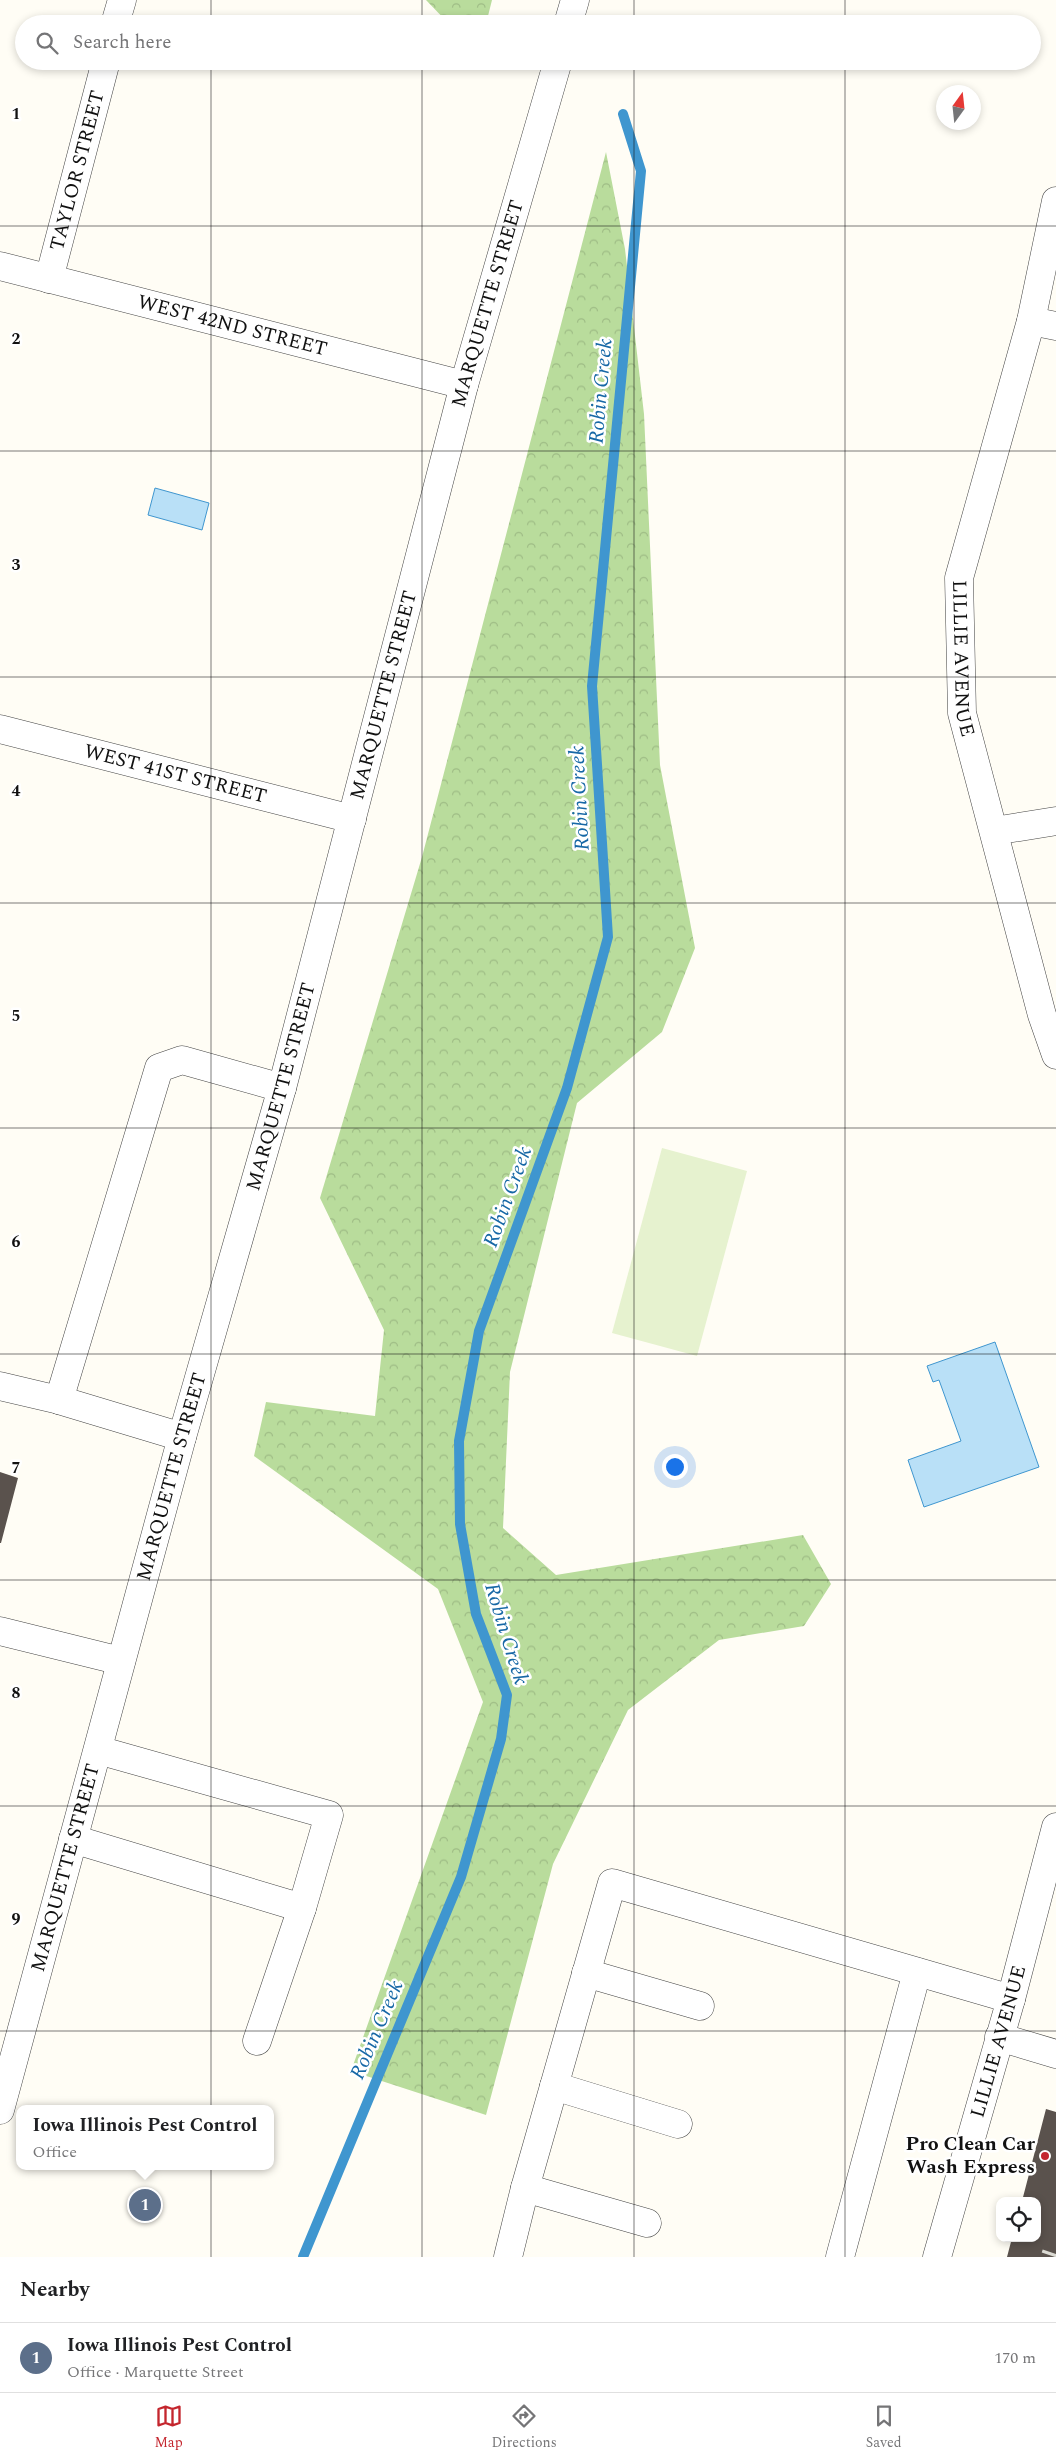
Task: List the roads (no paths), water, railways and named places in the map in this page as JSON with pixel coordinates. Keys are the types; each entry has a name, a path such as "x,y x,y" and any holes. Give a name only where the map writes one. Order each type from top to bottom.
{"street":[{"path":"118,15 122,0"},
{"path":"571,15 575,0"},
{"name":"TAYLOR STREET","path":"49,279 104,70"},
{"name":"MARQUETTE STREET","path":"0,2110 182,1437 282,1088 464,385 555,70"},
{"name":"LILLIE AVENUE","path":"1056,201 1044,324 959,578 962,713 1042,1015 1056,1055"},
{"name":"WEST 42ND STREET","path":"0,266 464,385"},
{"name":"WEST 41ST STREET","path":"0,729 352,819"},
{"path":"994,831 1056,821"},
{"path":"59,1400 159,1068 182,1060 282,1088"},
{"path":"0,1386 59,1400 182,1437"},
{"path":"0,1631 121,1661"},
{"path":"98,1750 329,1815 302,1908 257,2041"},
{"name":"LILLIE AVENUE","path":"937,2257 1011,1999 1056,1826"},
{"path":"73,1840 302,1908"},
{"path":"508,2257 524,2188 612,1884 1011,1999"},
{"path":"840,2257 917,1972"},
{"path":"586,1973 700,2006"},
{"path":"999,2036 1056,2054"},
{"path":"554,2086 678,2124"},
{"path":"524,2188 647,2223"}],"water":[{"path":"155,488 209,503 202,530 148,515"},
{"path":"995,1342 1039,1467 924,1507 908,1460 961,1441 939,1380 933,1382 927,1366"}],"waterway":[{"name":"Robin Creek","path":"303,2257 461,1877 501,1739 507,1695 476,1614 460,1524 459,1441 479,1331 567,1088 608,937 592,686 641,171 623,114"}],"place":[{"name":"Pro Clean Car Wash Express","path":"1045,2156"},
{"name":"Iowa Illinois Pest Control","path":"145,2205"}]}
